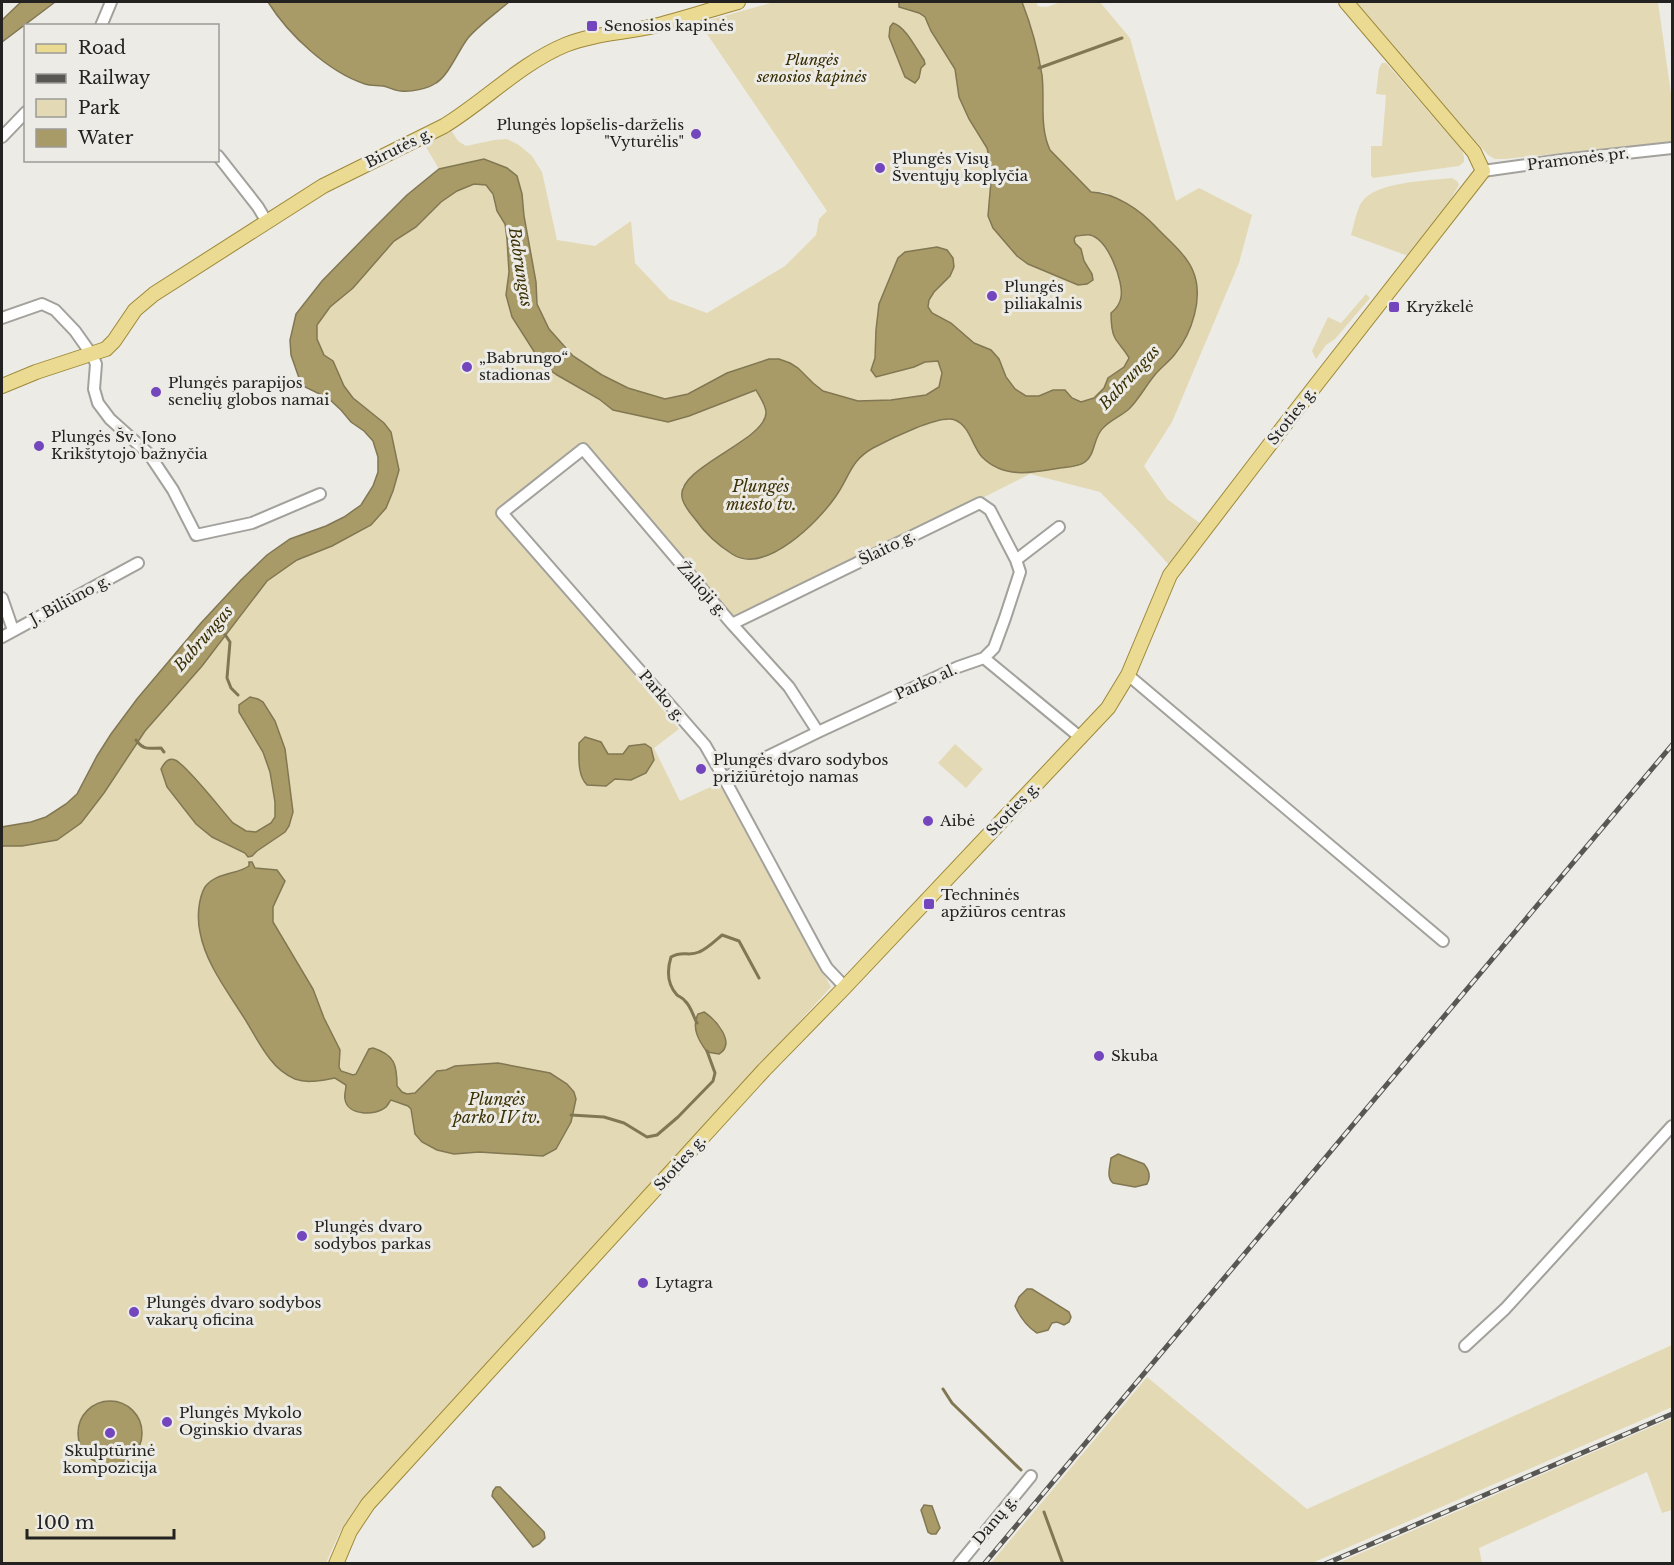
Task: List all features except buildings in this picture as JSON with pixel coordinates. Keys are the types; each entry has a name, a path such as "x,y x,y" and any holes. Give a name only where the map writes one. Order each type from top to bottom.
{"main road":[{"name":"Birutės g.","path":"2,386 106,349 135,310 154,294 339,177 444,126 541,57 581,40 651,27 738,2"},
{"path":"1346,2 1474,152 1483,171"},
{"name":"Stoties g.","path":"336,1563 350,1531 368,1504 764,1070 1082,738 1108,708 1128,675 1170,575 1483,171"}],"street":[{"path":"102,24 111,2"},
{"path":"2,137 24,114"},
{"name":"Pramonės pr.","path":"1483,171 1672,148"},
{"path":"219,157 267,222"},
{"path":"2,318 42,304 55,310 75,331 96,364 94,389 98,403 110,419 149,454 173,490 196,535 252,523 320,494"},
{"name":"Žalioji g.","path":"583,449 732,624 789,687 818,732"},
{"name":"Parko g.","path":"583,449 502,513 705,745 827,968 845,987"},
{"name":"Šlaito g.","path":"732,624 980,503 990,510 1016,560"},
{"path":"1059,526 1016,560 1020,572 1005,618 994,648 984,658 1082,738"},
{"name":"J. Biliūno g.","path":"2,637 138,563"},
{"path":"2,598 13,630"},
{"name":"Parko al.","path":"724,778 958,667 984,658"},
{"path":"1128,675 1443,941"},
{"path":"1466,1346 1505,1309 1672,1126"},
{"name":"Danų g.","path":"959,1563 1031,1476"}],"green space":[{"name":"Plungės dvaro sodybos parkas","path":"1067,1 1100,2 1130,38 1176,201 1199,188 1252,215 1239,263 1172,422 1144,466 1167,499 1201,524 1170,566 1100,492 1030,474 732,624 584,447 498,512 679,729 654,748 680,801 719,783 831,987 358,1504 340,1532 326,1563 2,1564 2,846 22,846 104,793 145,731 202,666 267,581 297,560 332,546 371,525 384,423 353,398 344,386 333,361 324,355 317,339 317,325 329,307 353,288 394,241 416,227 441,202 457,191 474,184 486,185 507,231 509,259 506,295 599,399 613,410 668,421 689,416 756,390 764,402 766,411 764,421 682,487 684,501 695,520 719,545 738,558 760,559 785,546 809,527 836,497 859,458 891,439 921,426 948,419 956,420 969,433 976,450 1091,455 1100,430 1132,406 1155,374 1175,354 1183,342 1194,313 1198,292 1185,257 1147,218 1129,205 1104,192 1091,192 1050,150 1044,122 1040,66 1034,38 1022,2 1036,2 1038,6 1046,7"},
{"name":"Plungės senosios kapinės","path":"774,2 899,2 899,7 925,17 955,69 959,97 969,119 987,148 992,169 988,216 1017,256 1028,264 1078,285 1092,274 1074,239 1076,236 1091,235 1100,241 1113,261 1121,284 1121,298 1114,337 1129,358 1124,367 1108,378 1104,388 1094,398 1081,402 1072,398 1065,391 1054,390 1039,396 1026,396 1015,389 1006,377 999,359 991,350 974,343 951,323 932,313 928,307 934,292 950,276 937,247 905,252 898,258 879,304 875,358 871,370 877,377 925,362 938,361 942,373 939,387 926,395 891,400 858,401 823,391 790,363 769,359 727,373 688,394 665,399 628,388 602,375 573,356 549,329 537,304 536,282 522,194 459,164 439,169 423,142 451,130 458,141 466,146 507,139 519,145 532,156 542,172 557,240 595,246 631,221 635,263 669,299 707,313 785,266 816,235 819,219 827,211 705,31 710,20","holes":["897,24 924,60 919,78"]},
{"path":"1354,2 1658,2 1672,101 1672,142 1495,159 1488,155"},
{"path":"1382,63 1386,63 1462,150 1464,162 1459,166 1373,178 1371,175 1371,146 1382,146 1386,95 1376,94 1379,68"},
{"path":"1452,178 1459,185 1408,256 1351,235 1361,203 1378,190 1403,183"},
{"path":"1366,294 1370,298 1316,359 1312,351 1328,317 1341,323"},
{"path":"955,744 983,769 966,788 938,763"},
{"path":"1672,1345 1672,1407 1312,1563 991,1563 1147,1377 1307,1509"},
{"path":"1672,1418 1672,1510 1662,1513 1647,1472 1479,1548 1482,1563 1338,1563"}],"water":[{"path":"21,2 55,2 2,42 2,20"},
{"path":"268,2 509,2 468,38 441,79 424,88 405,91 365,84 337,71 286,27"},
{"name":"Plungės miesto tv.","path":"899,2 1022,2 1034,38 1040,66 1043,84 1043,122 1050,150 1091,192 1118,199 1143,215 1182,253 1193,271 1197,303 1187,336 1173,357 1156,373 1129,409 1100,431 1089,459 1076,466 1029,473 1009,471 1000,469 982,457 967,431 955,420 948,419 926,424 873,448 859,458 828,507 790,543 760,558 745,559 732,554 703,529 687,509 682,497 684,486 693,475 752,434 762,423 766,410 756,390 668,422 613,410 599,399 557,375 542,364 512,317 506,295 509,272 505,224 497,211 493,194 486,185 474,184 457,191 441,202 416,227 394,241 353,288 330,307 317,325 317,339 324,355 333,361 344,386 353,398 384,423 391,432 399,470 386,508 371,525 332,546 297,560 267,581 202,666 145,731 81,823 57,840 22,846 2,846 2,827 46,817 77,794 97,756 137,699 201,623 267,555 290,539 326,526 361,505 373,486 378,472 378,457 373,441 328,398 305,387 299,378 291,355 290,340 296,314 322,281 367,235 407,195 439,169 484,159 507,168 517,176 536,282 537,304 549,329 573,356 602,375 628,388 665,399 688,394 727,373 769,359 779,359 798,368 823,391 858,401 891,400 926,395 939,387 942,373 938,361 925,362 876,377 871,370 875,358 879,304 898,258 905,252 937,247 947,250 953,258 954,267 950,276 929,300 928,307 932,313 951,323 974,343 991,350 999,359 1006,377 1015,389 1026,396 1039,396 1053,390 1065,390 1072,398 1081,402 1094,398 1104,388 1108,378 1124,367 1129,358 1115,338 1112,329 1111,313 1120,302 1121,290 1109,252 1097,238 1089,235 1076,236 1075,243 1081,249 1093,280 1087,284 1078,285 1028,264 1017,256 993,228 988,216 992,169 987,148 969,119 959,97 955,69 925,17 899,7"},
{"path":"893,23 902,29 924,60 925,64 915,83 905,77 889,37"},
{"path":"250,697 263,702 275,721 285,749 293,812 285,832 248,857 245,853 212,837 196,824 167,787 161,769 170,759 180,763 233,823 246,831 256,832 271,823 275,817 275,802 270,772 263,752 239,712 239,705"},
{"path":"585,737 601,742 608,754 623,754 629,746 645,744 651,748 654,760 646,773 631,780 615,779 606,786 587,785 580,771 579,759 579,743"},
{"name":"Plungės parko IV tv.","path":"249,862 252,862 255,868 277,870 285,881 273,907 273,922 313,989 340,1050 339,1067 341,1071 356,1074 369,1049 373,1048 386,1054 393,1062 397,1086 407,1094 415,1093 437,1071 455,1066 498,1063 550,1073 567,1084 574,1092 576,1099 571,1122 556,1149 543,1156 479,1152 454,1154 437,1150 422,1142 415,1134 411,1109 408,1106 391,1100 381,1110 362,1113 347,1105 346,1085 335,1078 305,1081 295,1079 278,1068 262,1048 216,974 206,953 199,927 198,915 205,887 220,876 249,866"},
{"path":"704,1012 714,1020 725,1038 726,1044 719,1054 707,1052 697,1034 696,1019 698,1014"},
{"path":"1118,1154 1144,1164 1149,1174 1147,1184 1135,1187 1111,1181 1109,1175 1111,1158"},
{"path":"1027,1289 1032,1289 1069,1312 1071,1317 1069,1322 1064,1325 1057,1322 1052,1323 1048,1330 1037,1333 1033,1330 1015,1306 1019,1297"},
{"path":"110,1401 122,1403 133,1410 140,1421 142,1433 140,1445 133,1456 122,1463 110,1465 98,1463 87,1456 80,1445 78,1433 80,1421 87,1410 98,1403"},
{"path":"496,1487 500,1487 544,1532 545,1538 539,1544 533,1547 492,1496"},
{"path":"924,1505 932,1506 940,1528 936,1534 928,1532 921,1510"}],"waterway":[{"path":"1039,68 1122,38"},
{"name":"Babrungas","path":"224,633 230,642 227,678 231,688 238,695"},
{"path":"136,740 144,747 161,748 164,752"},
{"path":"697,1023 689,1006 671,986 669,972 671,957 699,952 722,935 739,941 759,978"},
{"path":"571,1115 604,1117 624,1123 647,1137 657,1135 713,1081 715,1073 707,1051"},
{"path":"943,1389 952,1403 1021,1470"},
{"path":"1044,1512 1063,1564"}],"railway":[{"path":"984,1564 1672,745"},
{"path":"1325,1564 1672,1414"}],"place":[{"name":"Senosios kapinės","path":"592,26"},
{"name":"Plungės lopšelis-darželis \"Vyturėlis\"","path":"696,134"},
{"name":"Plungės Visų Šventųjų koplyčia","path":"880,168"},
{"name":"Plungės piliakalnis","path":"992,296"},
{"name":"Kryžkelė","path":"1394,307"},
{"name":"„Babrungo“ stadionas","path":"467,367"},
{"name":"Plungės parapijos senelių globos namai","path":"156,392"},
{"name":"Plungės Šv. Jono Krikštytojo bažnyčia","path":"39,446"},
{"name":"Plungės dvaro sodybos prižiūrėtojo namas","path":"701,769"},
{"name":"Aibė","path":"928,821"},
{"name":"Techninės apžiūros centras","path":"929,904"},
{"name":"Skuba","path":"1099,1056"},
{"name":"Plungės dvaro sodybos parkas","path":"302,1236"},
{"name":"Lytagra","path":"643,1283"},
{"name":"Plungės dvaro sodybos vakarų oficina","path":"134,1312"},
{"name":"Plungės Mykolo Oginskio dvaras","path":"167,1422"},
{"name":"Skulptūrinė kompozicija","path":"110,1433"}]}
